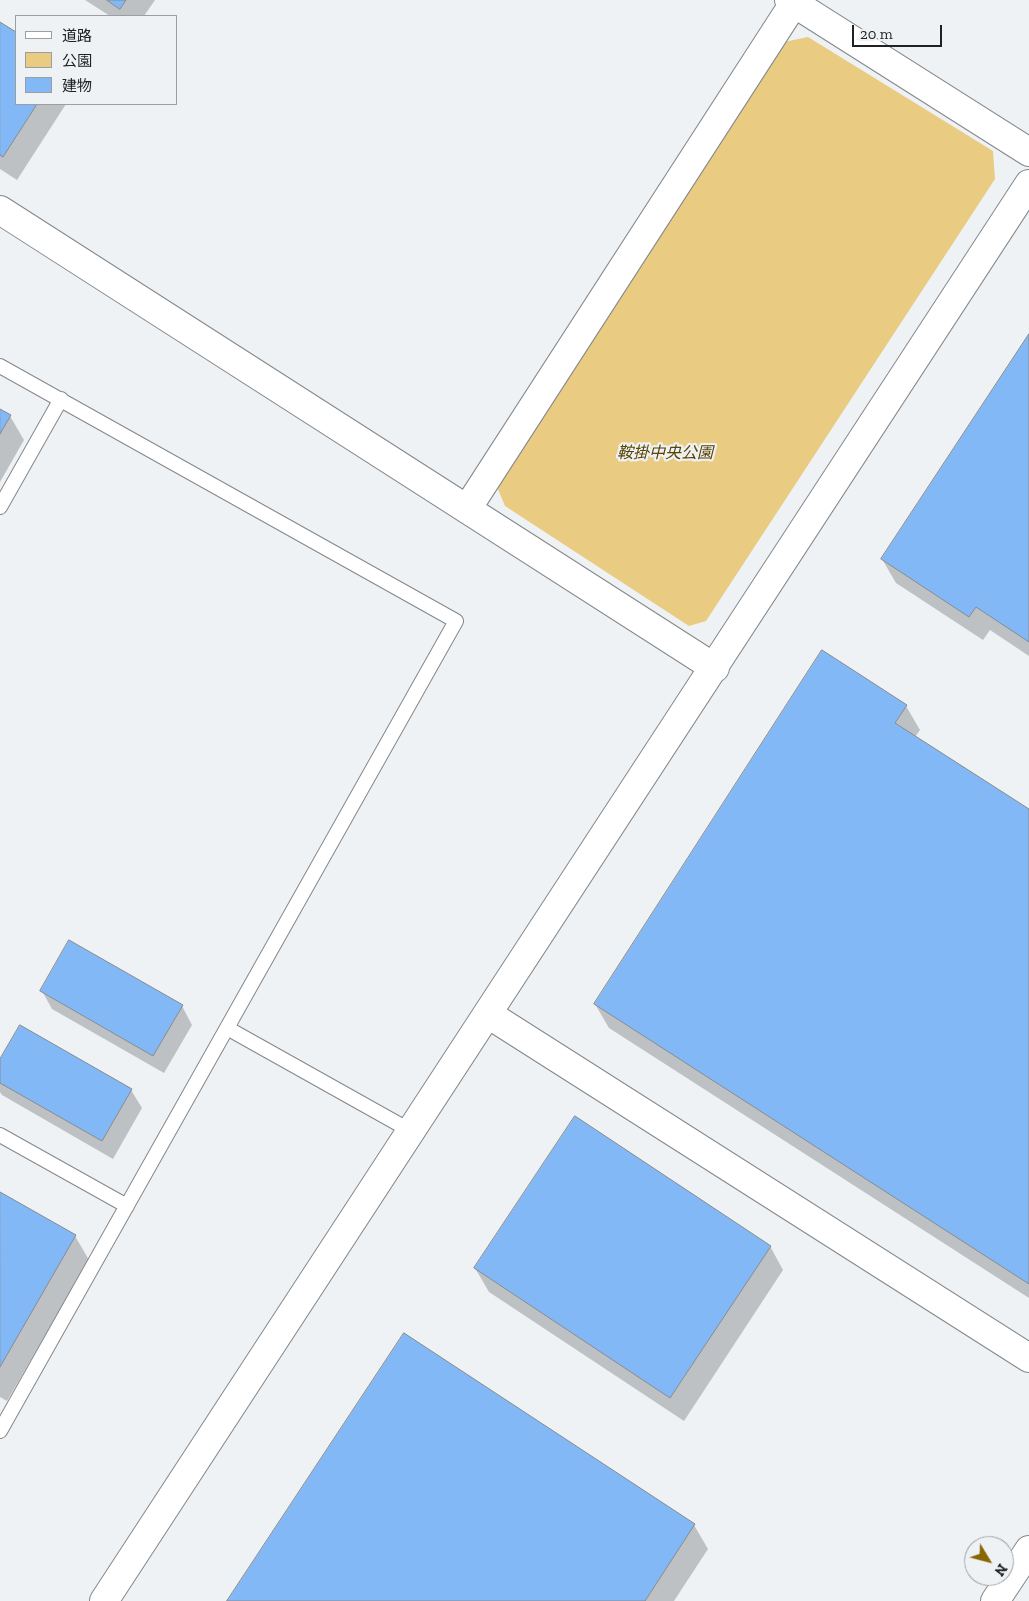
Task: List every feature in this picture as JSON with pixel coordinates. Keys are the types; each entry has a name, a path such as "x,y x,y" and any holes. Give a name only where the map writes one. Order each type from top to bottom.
{"street":[{"path":"467,509 791,2 1029,152"},
{"path":"104,1601 715,668 1029,184"},
{"path":"0,210 715,668"},
{"path":"488,1014 1029,1358"},
{"path":"995,1601 1029,1550"}],"lane":[{"path":"0,366 456,621 0,1431"},
{"path":"0,507 61,400"},
{"path":"227,1028 411,1130"},
{"path":"0,1135 127,1206"}],"green space":[{"name":"鞍掛中央公園","path":"808,37 993,151 995,179 706,621 689,626 505,506 495,482 784,42"}],"building":[{"path":"107,0 126,0 120,9"},
{"path":"0,22 15,31 15,105 36,105 3,157 0,155"},
{"path":"1029,334 1029,642 976,607 969,617 881,559"},
{"path":"0,409 11,415 0,434"},
{"path":"822,650 907,705 895,723 1029,809 1029,1284 594,1004"},
{"path":"69,940 183,1005 153,1056 40,991"},
{"path":"20,1025 132,1089 102,1141 0,1083 0,1059"},
{"path":"575,1116 771,1246 670,1398 474,1268"},
{"path":"0,1192 76,1235 0,1367"},
{"path":"404,1333 695,1524 645,1601 227,1601"}]}
